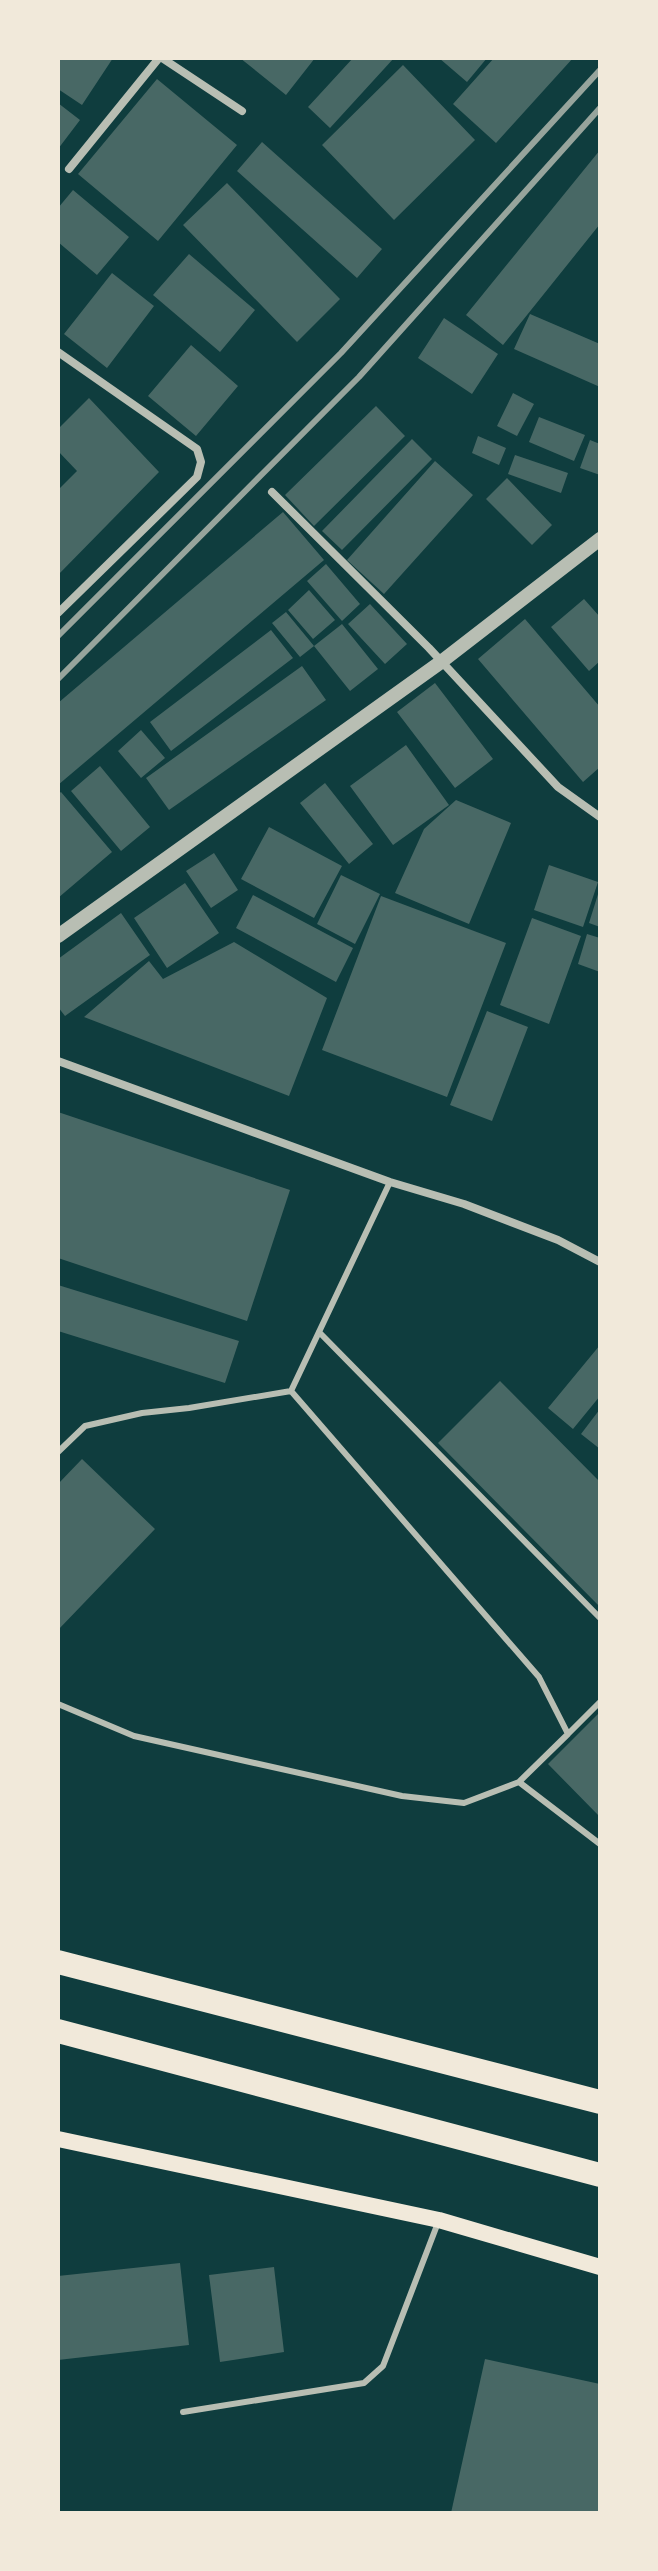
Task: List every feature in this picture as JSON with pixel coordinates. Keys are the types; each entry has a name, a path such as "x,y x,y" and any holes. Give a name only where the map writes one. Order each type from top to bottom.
{"highway":[{"path":"58,1962 600,2102"},
{"path":"58,2031 600,2175"}],"main road":[{"path":"58,2139 439,2220 600,2267"}],"street":[{"path":"69,169 160,58 242,111"},
{"path":"58,352 197,449 201,462 197,477 58,613"},
{"path":"272,492 441,662 558,787 600,817"},
{"path":"58,936 441,662 600,539"},
{"path":"58,1061 390,1182 477,1209 558,1240 600,1262"}],"lane":[{"path":"291,1391 390,1182"},
{"path":"319,1332 600,1618"},
{"path":"58,1452 85,1426 142,1413 291,1391"},
{"path":"291,1391 539,1677 568,1734"},
{"path":"58,1704 134,1736 402,1796 464,1803 519,1782 600,1702"},
{"path":"519,1782 600,1844"},
{"path":"183,2412 364,2383 383,2366 439,2220"}],"building":[{"path":"58,58 113,58 82,105 58,89"},
{"path":"240,58 315,58 286,95"},
{"path":"353,58 394,58 330,128 308,107"},
{"path":"439,58 487,58 467,82"},
{"path":"494,58 573,58 496,143 453,104"},
{"path":"403,65 475,140 394,220 322,145"},
{"path":"157,79 237,145 158,241 78,174"},
{"path":"58,103 80,120 58,149"},
{"path":"262,142 382,249 357,278 237,171"},
{"path":"600,150 600,224 503,345 466,315"},
{"path":"227,183 340,299 297,342 183,225"},
{"path":"73,190 129,237 97,275 58,242 58,208"},
{"path":"189,254 255,310 220,352 153,295"},
{"path":"112,273 154,306 107,368 64,334"},
{"path":"530,314 600,344 600,387 514,349"},
{"path":"444,318 498,354 472,394 418,358"},
{"path":"191,345 238,386 196,436 148,396"},
{"path":"513,393 534,404 517,436 497,426"},
{"path":"89,398 159,472 58,575 58,490 77,471 58,451 58,429"},
{"path":"376,406 405,436 314,526 285,495"},
{"path":"539,417 585,435 574,461 529,442"},
{"path":"478,436 506,448 499,465 472,453"},
{"path":"412,439 432,459 342,550 322,531"},
{"path":"590,440 600,444 600,475 580,468"},
{"path":"515,455 568,473 561,493 508,474"},
{"path":"435,461 473,495 384,594 347,560"},
{"path":"507,478 552,525 532,545 486,499"},
{"path":"283,512 324,560 58,785 58,703"},
{"path":"326,564 360,604 342,621 307,581"},
{"path":"309,590 335,620 313,639 288,610"},
{"path":"584,599 600,617 600,661 589,671 551,627"},
{"path":"370,604 407,644 385,664 348,624"},
{"path":"286,612 314,646 300,657 272,623"},
{"path":"525,619 600,707 600,767 583,782 478,659"},
{"path":"342,624 378,669 350,691 314,646"},
{"path":"271,630 293,658 171,751 150,722"},
{"path":"302,666 326,700 169,810 146,778"},
{"path":"435,683 493,759 455,788 397,712"},
{"path":"141,730 165,758 141,778 118,751"},
{"path":"406,745 449,805 393,845 350,786"},
{"path":"100,766 150,827 121,851 71,791"},
{"path":"325,783 373,844 349,864 300,803"},
{"path":"61,792 112,852 58,898 58,794"},
{"path":"456,800 511,823 469,924 395,893 424,829"},
{"path":"269,827 342,866 314,918 241,879"},
{"path":"214,853 238,890 211,908 186,871"},
{"path":"549,865 598,882 583,927 534,910"},
{"path":"341,875 380,894 355,944 317,924"},
{"path":"185,883 219,933 167,968 134,918"},
{"path":"600,891 600,927 589,923"},
{"path":"253,895 353,948 336,982 236,928"},
{"path":"381,896 506,943 447,1097 322,1050"},
{"path":"121,913 150,955 65,1016 58,1007 58,959"},
{"path":"532,918 581,936 549,1024 500,1005"},
{"path":"587,934 600,938 600,972 578,964"},
{"path":"234,942 327,998 289,1096 84,1017 149,961 163,979"},
{"path":"487,1011 528,1027 492,1121 450,1105"},
{"path":"58,1112 290,1190 247,1321 58,1258"},
{"path":"58,1285 239,1341 225,1383 58,1331"},
{"path":"600,1345 600,1396 573,1429 548,1408"},
{"path":"500,1381 600,1482 600,1607 438,1443"},
{"path":"600,1409 600,1449 581,1434"},
{"path":"82,1459 155,1529 58,1630 58,1484"},
{"path":"600,1712 600,1817 548,1764"},
{"path":"180,2263 189,2345 58,2360 58,2276"},
{"path":"274,2267 284,2352 220,2362 209,2275"},
{"path":"485,2359 600,2384 600,2513 451,2513"}],"railway":[{"path":"58,636 341,353 600,70"},
{"path":"58,679 359,377 600,108"}]}
